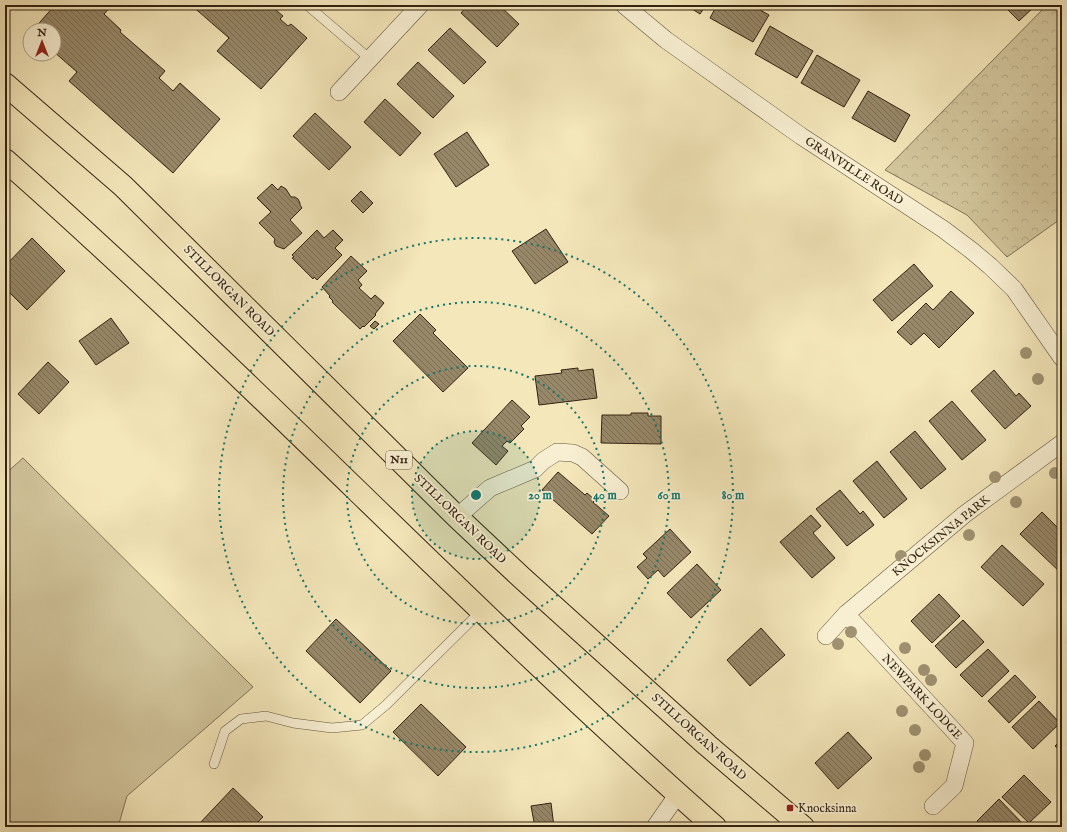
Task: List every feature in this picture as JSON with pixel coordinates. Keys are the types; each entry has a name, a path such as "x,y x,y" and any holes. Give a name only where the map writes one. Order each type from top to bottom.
{"highway":[{"name":"STILLORGAN ROAD","path":"5,84 124,186 457,518 707,745 803,827"},
{"path":"5,160 52,201 207,346 481,611 715,827"}],"street":[{"path":"339,92 420,5"},
{"name":"GRANVILLE ROAD","path":"624,5 666,40 801,136 943,229 971,250 1014,289 1062,358"},
{"name":"KNOCKSINNA PARK","path":"826,636 846,614 965,514 1062,443"},
{"path":"457,518 490,488 535,469 543,461 557,452 573,453 582,457 620,491"},
{"name":"NEWPARK LODGE","path":"846,614 965,743 954,786 933,806"},
{"path":"654,827 678,794"}],"lane":[{"path":"307,5 370,59"},
{"path":"214,764 225,731 241,719 266,716 332,728 362,725 386,705 481,611"}],"green space":[{"path":"1047,5 1062,5 1062,218 1007,257 967,215 885,170"},
{"path":"23,458 253,687 127,796 118,827 5,827 5,474"}],"building":[{"path":"55,5 112,5 104,14 121,30 120,32 165,71 159,78 173,91 180,83 220,119 173,173 69,81 77,72 62,59 62,22 40,22"},
{"path":"191,5 270,5 283,16 280,19 288,26 291,24 307,38 261,89 217,51 229,38"},
{"path":"468,5 499,5 519,24 497,47 461,13"},
{"path":"686,5 706,5 700,14"},
{"path":"717,5 751,5 769,15 753,42 710,18"},
{"path":"1003,5 1036,5 1019,21"},
{"path":"770,26 813,51 797,78 755,54"},
{"path":"450,28 486,62 464,84 428,50"},
{"path":"817,55 860,80 844,107 801,83"},
{"path":"418,62 454,96 433,118 397,84"},
{"path":"868,91 910,115 895,142 852,118"},
{"path":"385,99 421,133 400,156 364,122"},
{"path":"315,113 351,147 329,170 293,136"},
{"path":"467,132 489,165 456,187 434,154"},
{"path":"272,184 278,190 281,186 286,189 291,197 298,199 302,208 290,220 302,233 284,249 276,246 274,242 275,239 259,223 271,212 257,198"},
{"path":"361,191 373,203 363,213 351,201"},
{"path":"546,229 568,262 535,284 512,251"},
{"path":"317,230 324,238 333,230 343,240 335,248 342,255 317,280 314,277 313,279 292,258 294,257 292,255"},
{"path":"32,238 65,271 27,310 5,288 5,266"},
{"path":"351,256 367,271 358,280 362,285 359,288 371,299 375,295 384,303 375,314 376,315 360,329 332,302 333,301 329,297 330,296 322,287"},
{"path":"914,264 933,286 892,321 873,300"},
{"path":"951,291 974,313 939,348 924,333 911,345 897,332 926,303 933,310"},
{"path":"420,314 436,330 433,333 468,368 443,392 393,341"},
{"path":"111,318 129,343 96,365 79,341"},
{"path":"375,321 379,324 374,329 370,326"},
{"path":"48,362 69,382 39,414 18,394"},
{"path":"578,368 578,371 593,369 597,398 539,405 535,376 562,373 561,370"},
{"path":"994,370 1016,396 1019,393 1031,406 1005,429 971,391"},
{"path":"512,400 530,417 521,426 524,429 510,443 507,441 502,446 508,451 496,465 472,443"},
{"path":"952,401 986,440 962,460 929,421"},
{"path":"631,413 648,413 648,416 661,416 661,444 601,443 602,415 631,415"},
{"path":"915,431 946,469 921,489 890,452"},
{"path":"877,461 907,499 884,518 853,481"},
{"path":"558,472 585,495 587,493 595,500 593,502 609,516 592,534 542,490"},
{"path":"840,490 860,514 863,511 874,525 847,546 816,509"},
{"path":"1042,512 1062,532 1062,574 1020,534"},
{"path":"811,515 821,526 813,533 835,558 812,578 780,542"},
{"path":"670,529 691,552 664,577 658,570 648,579 637,567 647,558 643,554"},
{"path":"1002,545 1044,584 1023,606 981,567"},
{"path":"697,564 721,590 691,618 667,593"},
{"path":"939,594 960,616 932,643 911,621"},
{"path":"336,619 391,671 360,703 306,651"},
{"path":"963,620 984,642 956,668 935,646"},
{"path":"761,628 785,655 750,686 727,660"},
{"path":"988,649 1009,671 982,697 960,675"},
{"path":"1015,675 1036,697 1009,723 988,701"},
{"path":"1039,701 1060,723 1033,749 1012,727"},
{"path":"421,704 466,747 438,776 393,732"},
{"path":"848,732 872,758 838,789 815,763"},
{"path":"1062,739 1062,752 1055,746"},
{"path":"1024,775 1051,802 1029,823 1002,797"},
{"path":"233,788 263,817 253,827 202,827 199,824"},
{"path":"999,799 1025,827 983,827 977,821"},
{"path":"551,803 554,827 535,827 531,806"}],"place":[{"name":"Knocksinna","path":"790,808"}]}
